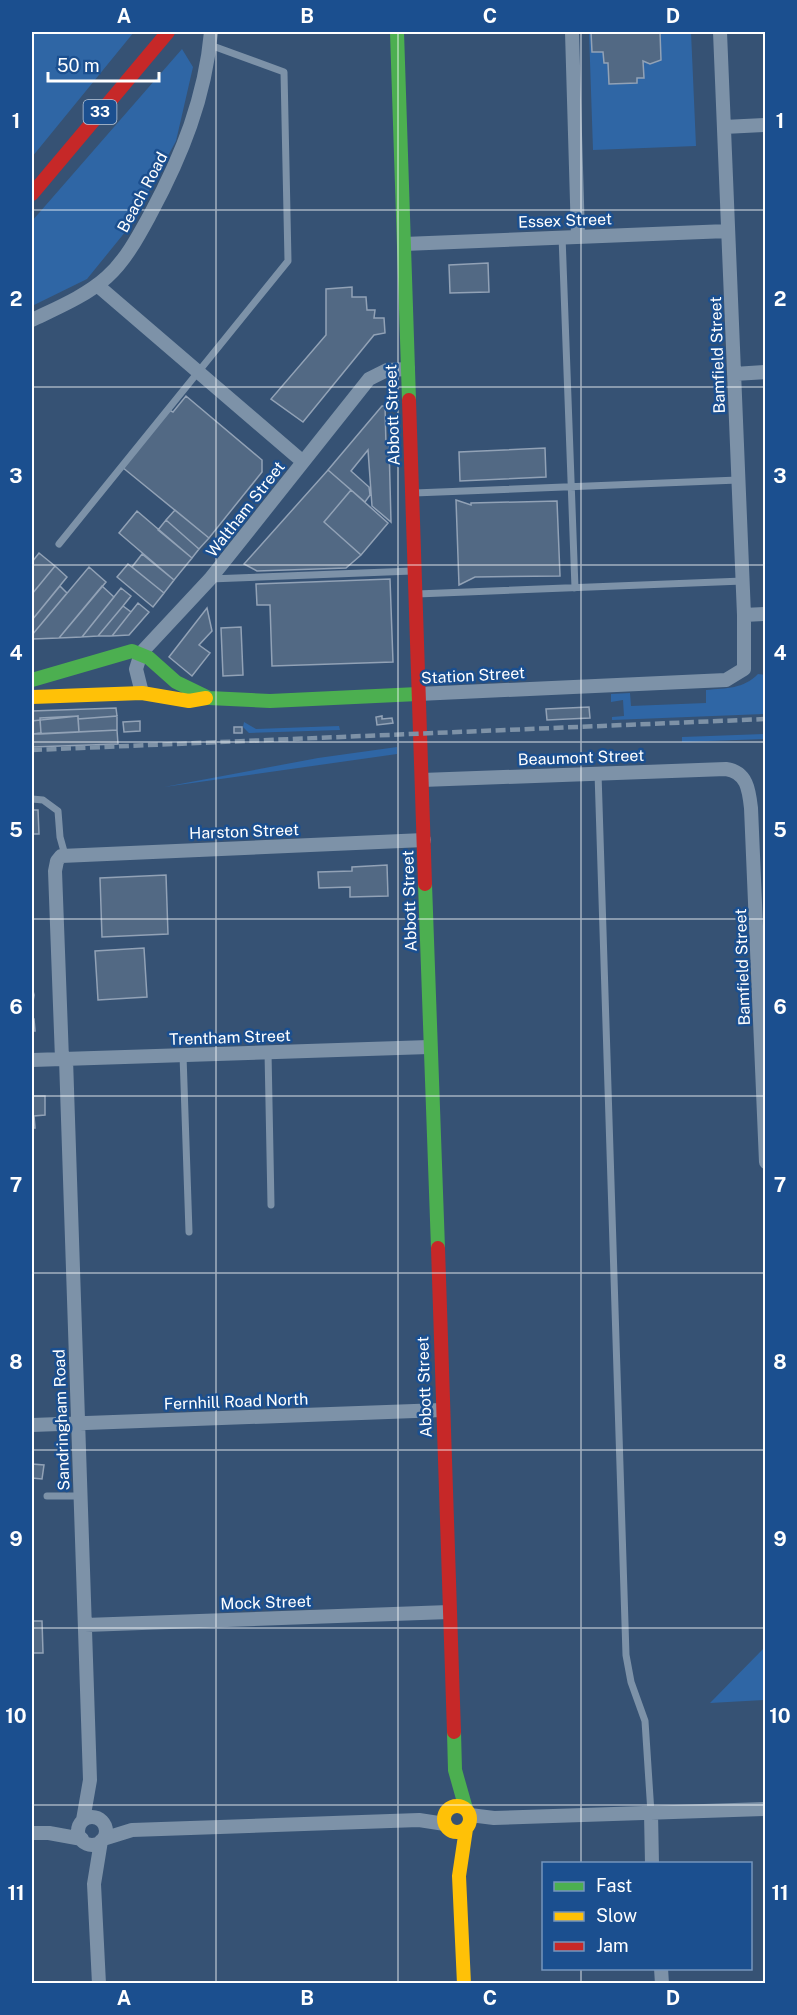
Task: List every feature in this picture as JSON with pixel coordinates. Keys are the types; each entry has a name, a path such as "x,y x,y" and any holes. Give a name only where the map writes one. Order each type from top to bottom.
{"street":[{"name":"33","path":"32,194 168,32"},
{"name":"Abbott Street","path":"397,32 413,571 455,1770 446,1819 459,1876 464,1983"},
{"path":"572,32 578,236"},
{"name":"Bamfield Street","path":"720,32 744,615 745,665 738,675"},
{"name":"Beach Road","path":"32,320 97,285 120,263 141,233 178,161 197,106 210,38"},
{"path":"724,127 765,125"},
{"name":"Essex Street","path":"404,244 728,231"},
{"path":"97,285 302,461"},
{"name":"Waltham Street","path":"141,653 210,579 283,491 302,461 369,379 387,370 408,369"},
{"path":"734,374 765,372"},
{"path":"744,615 765,614"},
{"path":"32,680 126,652 141,653 135,669 147,693"},
{"name":"Station Street","path":"141,653 176,682 209,698"},
{"path":"147,693 158,667"},
{"name":"Station Street","path":"32,697 147,693 189,701 209,698 270,701 726,680 738,675"},
{"name":"Beaumont Street","path":"422,780 726,768 741,774"},
{"name":"Bamfield Street","path":"741,774 749,793 760,859 765,1162"},
{"name":"Harston Street","path":"65,855 424,840"},
{"name":"Sandringham Road","path":"65,855 58,858 55,871 90,1780 82,1822"},
{"name":"Trentham Street","path":"32,1060 429,1047"},
{"name":"Fernhill Road North","path":"32,1425 442,1410"},
{"name":"Mock Street","path":"85,1625 449,1612"},
{"name":"Abbott Street","path":"455,1770 468,1819 459,1876"},
{"name":"Sandringham Road","path":"90,1780 103,1822"},
{"path":"32,1833 49,1833 92,1844 132,1830 446,1819 458,1806 468,1819"},
{"path":"446,1819 454,1832 468,1819 765,1809"},
{"path":"651,1813 652,1862"},
{"path":"49,1833 94,1817 103,1822 132,1830"},
{"path":"82,1822 78,1832 83,1840 94,1884 99,1983"},
{"path":"94,1884 105,1832 103,1822"}],"lane":[{"path":"59,544 197,370 288,261 284,72 210,38"},
{"path":"562,236 576,588"},
{"path":"411,494 738,480"},
{"path":"210,579 413,571"},
{"path":"414,594 743,580"},
{"path":"598,773 626,1655 647,1735 651,1813"},
{"path":"32,799 43,800 58,811 60,837 65,855"},
{"path":"268,1052 271,1205"},
{"path":"183,1055 189,1232"},
{"path":"47,1496 80,1496"}],"shaded area":[{"path":"32,32 134,32 32,157"},
{"path":"589,32 691,32 696,146 593,150"},
{"path":"182,49 193,67 176,141 130,226 87,279 32,306 32,221"},
{"path":"758,674 765,675 765,714 612,720 612,717 624,716 623,700 611,702 611,694 630,693 631,706 706,703 706,690 740,685"},
{"path":"244,722 256,729 339,726 340,730 249,733 243,727"},
{"path":"766,734 765,739 682,742 682,737"},
{"path":"397,747 397,754 164,787 318,758"},
{"path":"765,1647 765,1700 710,1703"}],"building":[{"path":"591,32 660,32 661,60 650,64 643,61 644,78 637,78 637,83 609,84 608,63 604,63 603,52 592,52"},
{"path":"488,263 489,292 450,293 449,265"},
{"path":"352,287 352,297 366,297 367,310 375,310 374,318 384,318 385,333 374,335 303,422 271,399 326,335 326,289"},
{"path":"186,396 262,460 262,472 209,538 122,467 169,410 173,412"},
{"path":"382,406 385,406 386,445 389,445 391,522 372,506 368,450 351,471 369,487 370,495 365,502 328,470"},
{"path":"545,448 546,477 460,481 459,452"},
{"path":"328,470 351,490 324,522 361,555 346,568 257,571 244,564"},
{"path":"351,490 388,523 361,555 324,522"},
{"path":"456,500 471,505 471,503 557,501 560,576 475,577 459,585"},
{"path":"175,510 209,538 199,549 166,520"},
{"path":"137,511 192,558 174,580 119,533"},
{"path":"166,520 199,549 192,558 158,530"},
{"path":"39,553 55,566 32,594 32,562"},
{"path":"142,554 174,580 164,593 132,567"},
{"path":"128,564 164,593 153,607 117,577"},
{"path":"55,566 67,577 32,620 32,594"},
{"path":"89,567 106,582 59,638 32,639 32,635"},
{"path":"390,579 393,662 272,666 270,605 257,605 256,584"},
{"path":"60,586 67,593 32,635 32,620"},
{"path":"102,586 114,597 82,637 59,638"},
{"path":"121,588 131,596 98,636 82,637"},
{"path":"138,603 149,612 129,635 112,636"},
{"path":"123,606 131,612 112,636 98,636"},
{"path":"207,608 212,631 199,645 210,653 192,676 169,657"},
{"path":"241,627 243,675 223,676 221,628"},
{"path":"589,707 590,718 547,720 546,709"},
{"path":"116,708 117,716 78,719 78,716 32,721 32,711"},
{"path":"78,716 79,732 41,734 40,718"},
{"path":"117,716 117,730 79,732 78,719"},
{"path":"382,716 382,719 392,718 393,723 377,725 376,717"},
{"path":"40,720 41,733 32,734 32,721"},
{"path":"140,721 140,731 124,732 123,722"},
{"path":"234,727 242,727 242,733 234,733"},
{"path":"117,730 118,744 32,747 32,734"},
{"path":"32,810 38,810 39,834 32,834"},
{"path":"387,865 388,896 350,897 350,887 319,888 318,872 352,871 352,867"},
{"path":"166,875 168,934 102,937 100,878"},
{"path":"144,948 147,997 98,1000 95,951"},
{"path":"32,1019 34,1019 35,1031 32,1031"},
{"path":"32,1096 45,1096 45,1115 34,1116 35,1128 32,1128"},
{"path":"32,1464 44,1465 42,1479 32,1478"},
{"path":"32,1621 42,1621 43,1653 32,1653"}],"railway":[{"path":"32,750 766,719"}],"traffic: fast":[{"path":"397,32 409,400"},
{"path":"32,680 132,651 149,658 176,682 209,698 270,701 418,694"},
{"path":"425,884 438,1248"},
{"path":"454,1732 455,1770 466,1809"}],"traffic: slow":[{"path":"32,697 142,693 189,701 206,698"},
{"path":"457,1806 466,1810 470,1819 466,1828 457,1832 448,1828 444,1819 448,1810 457,1806"},
{"path":"464,1984 459,1876 466,1829"}],"traffic: jam":[{"path":"32,194 168,32"},
{"path":"409,400 425,884"},
{"path":"438,1248 454,1732"}]}
